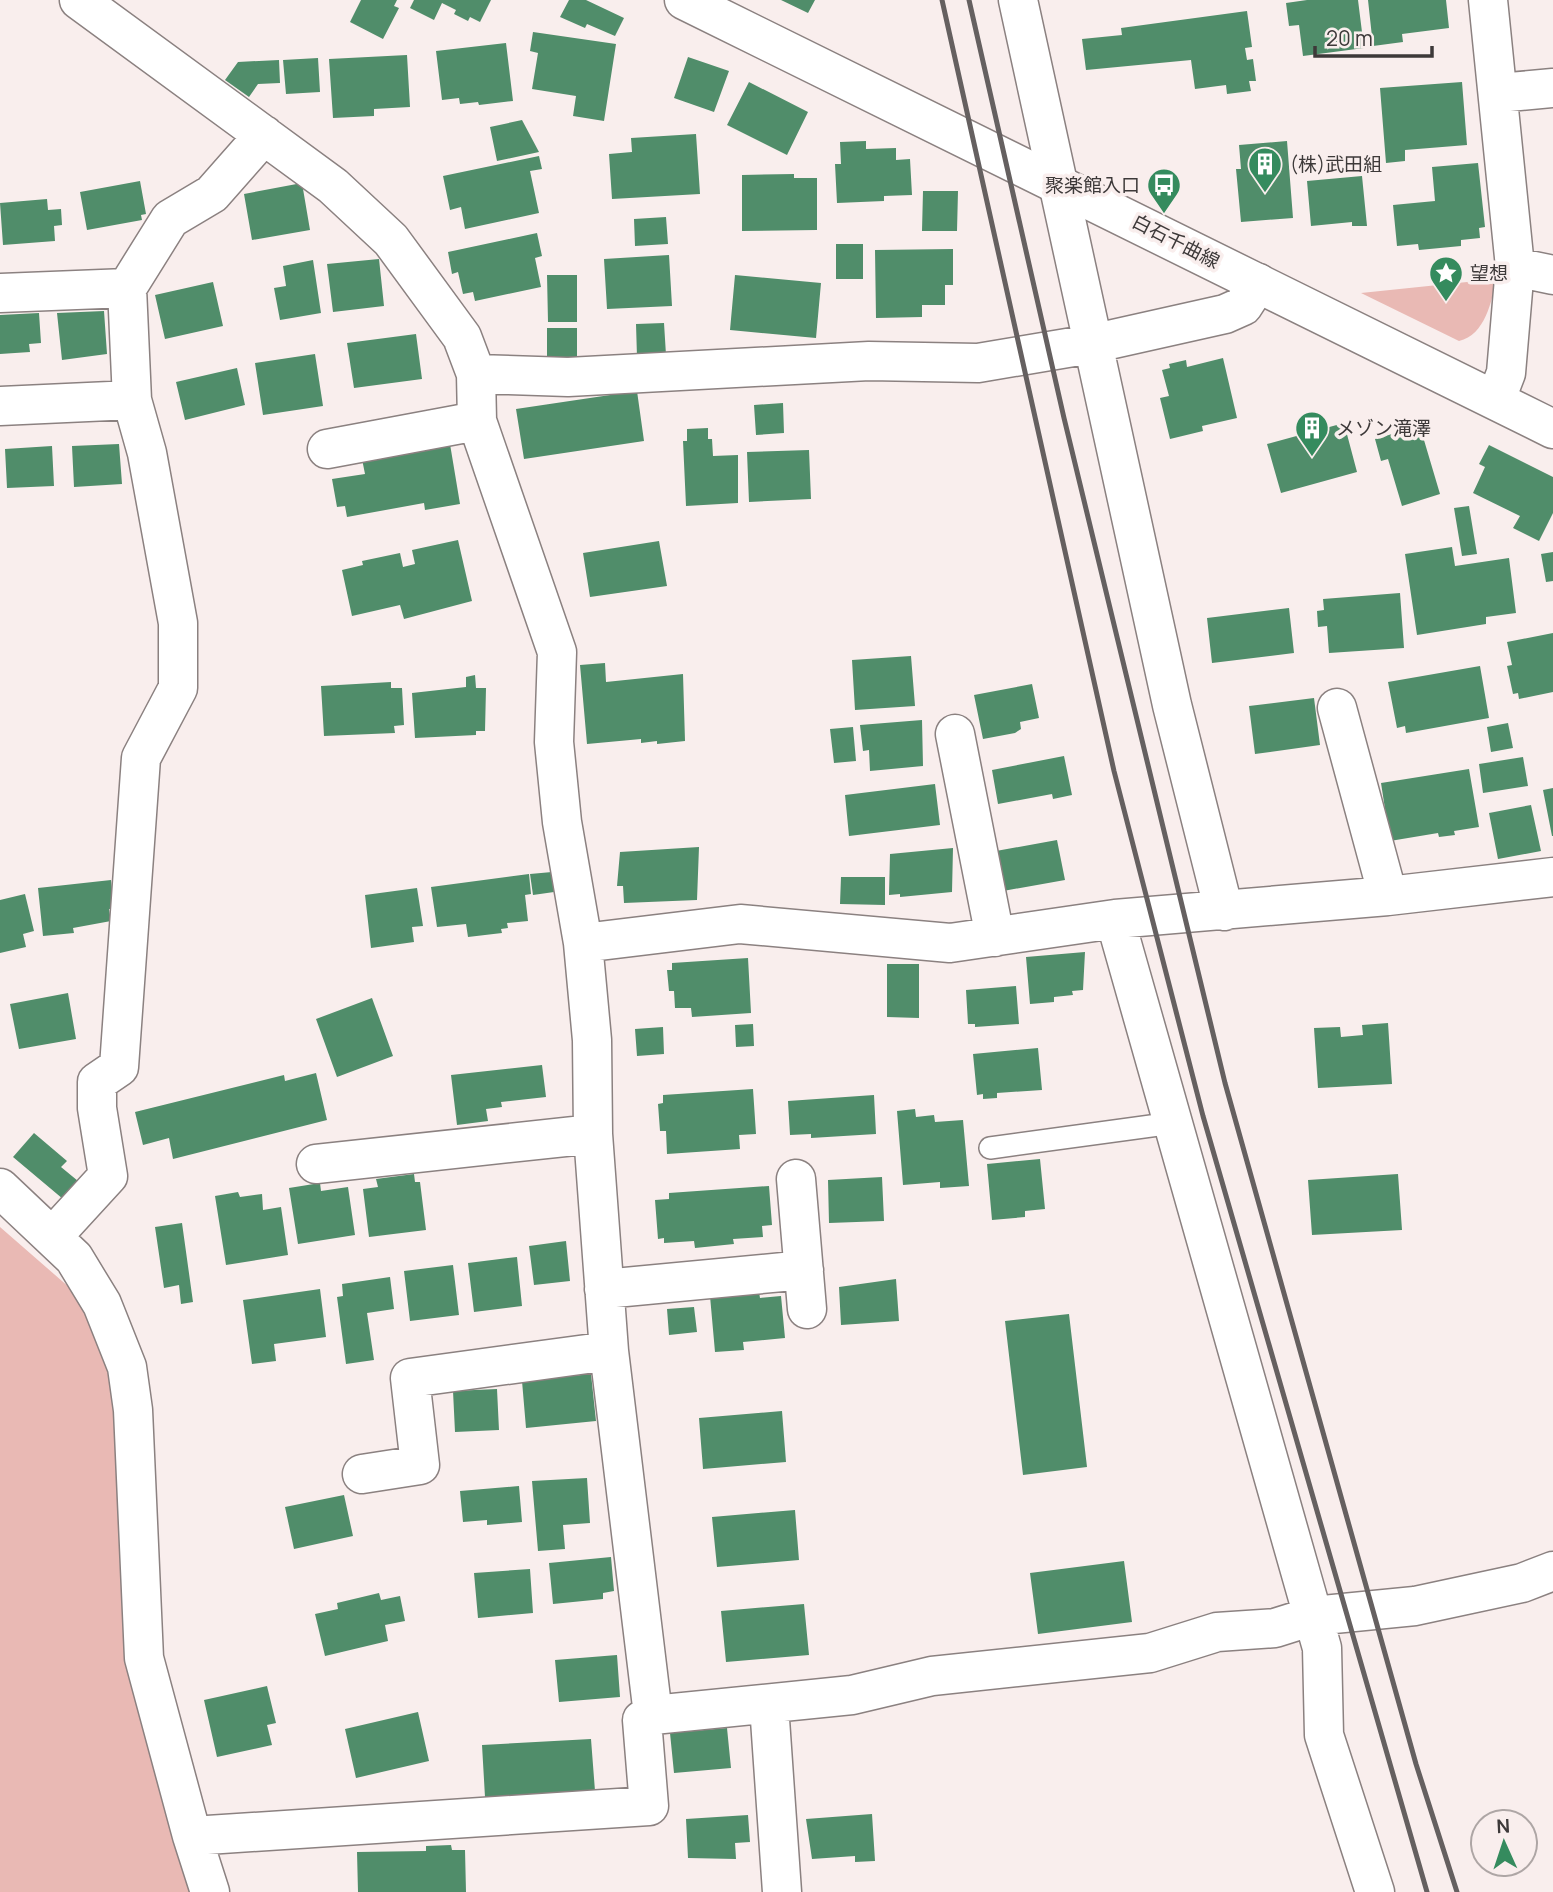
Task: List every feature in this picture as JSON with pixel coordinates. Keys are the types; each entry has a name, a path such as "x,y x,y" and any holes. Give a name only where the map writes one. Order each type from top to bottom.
{"street":[{"path":"79,0 333,186 391,240 462,337 476,374 477,421 557,652 554,742 562,822 583,943 592,1040 593,1134 609,1351 653,1715"},
{"name":"白石千曲線","path":"684,0 1056,181 1553,429"},
{"path":"1018,0 1172,705 1224,911"},
{"path":"1488,0 1516,267 1506,373 1496,399"},
{"path":"1498,93 1553,88"},
{"path":"53,1236 108,1176 97,1108 97,1082 119,1068 141,758 178,688 178,623 147,453 132,400 127,288 170,219 212,194 264,135"},
{"path":"1516,267 1553,275"},
{"path":"476,374 568,377 869,361 978,363 1091,344 1224,314 1244,306 1258,283"},
{"path":"0,293 127,288"},
{"path":"0,406 132,400"},
{"path":"327,449 477,421"},
{"path":"1337,708 1388,896"},
{"path":"955,734 995,937"},
{"path":"583,943 740,924 950,943 1115,919 1388,896 1553,877"},
{"path":"1115,919 1322,1648 1324,1735 1375,1892"},
{"path":"316,1164 593,1134"},
{"path":"796,1179 807,1309"},
{"path":"0,1188 74,1258 102,1304 127,1367 132,1410 144,1658 191,1836 210,1892"},
{"path":"604,1289 804,1270"},
{"path":"362,1474 420,1465 410,1378 609,1351"},
{"path":"191,1836 649,1806 642,1720 653,1715 852,1695 932,1676 1150,1653 1217,1633 1275,1628 1313,1616 1415,1606 1522,1583 1553,1571"},
{"path":"769,1705 782,1892"}],"lane":[{"path":"990,1148 1173,1123"}],"shaded area":[{"path":"1496,279 1481,325 1468,338 1459,341 1361,293"},
{"path":"0,1227 70,1288 100,1338 116,1390 191,1892 0,1892"}],"building":[{"path":"361,0 397,0 394,6 399,8 383,39 350,22"},
{"path":"414,0 491,0 480,22 470,17 468,21 454,14 456,10 442,3 434,20 410,8"},
{"path":"569,0 586,0 624,18 615,36 587,24 585,28 560,17"},
{"path":"781,0 815,0 808,13"},
{"path":"1307,0 1358,0 1364,48 1303,56 1299,25 1289,26 1286,3"},
{"path":"1368,0 1446,0 1449,28 1402,34 1403,42 1373,46"},
{"path":"1247,11 1252,47 1245,48 1247,60 1253,59 1256,81 1249,81 1251,91 1227,94 1226,85 1195,89 1191,60 1086,70 1082,39 1122,35 1121,28"},
{"path":"533,32 616,44 604,121 573,116 576,96 532,89 538,53 530,51"},
{"path":"506,43 513,101 479,105 478,102 460,104 459,98 442,100 436,51"},
{"path":"407,55 410,107 374,109 374,116 333,118 329,59"},
{"path":"688,57 729,71 714,112 674,98"},
{"path":"318,58 320,92 286,94 283,60"},
{"path":"279,60 280,83 258,84 249,97 225,80 238,62"},
{"path":"749,82 808,112 787,155 727,125"},
{"path":"1462,82 1467,145 1405,150 1405,161 1386,163 1380,88"},
{"path":"522,120 539,152 497,161 490,127"},
{"path":"696,134 700,194 612,199 609,154 632,152 631,138"},
{"path":"866,141 866,149 896,148 896,160 910,159 912,195 884,196 884,201 837,203 835,164 841,164 840,142"},
{"name":"(株)武田組","path":"1287,141 1293,218 1241,222 1236,169 1241,169 1239,145"},
{"path":"539,156 542,169 530,171 539,213 465,229 461,207 450,210 443,176"},
{"path":"1478,163 1485,227 1479,228 1480,238 1461,240 1461,246 1419,250 1418,244 1397,246 1393,205 1435,201 1432,167"},
{"path":"794,174 794,178 817,178 817,230 742,231 742,175"},
{"path":"1362,176 1367,226 1352,226 1352,222 1311,226 1307,181"},
{"path":"140,181 146,214 141,215 142,220 87,230 80,192"},
{"path":"302,183 310,230 252,240 244,194"},
{"path":"923,191 958,191 957,231 922,231"},
{"path":"47,199 48,210 61,209 62,225 54,226 55,241 3,245 0,203"},
{"path":"666,217 668,244 635,246 634,219"},
{"path":"537,233 542,256 535,258 541,287 475,301 473,292 463,294 458,272 452,274 448,252"},
{"path":"836,244 863,244 863,279 836,279"},
{"path":"953,249 953,285 945,285 945,305 922,305 922,317 876,318 875,250"},
{"path":"669,255 672,306 607,309 604,259"},
{"path":"379,259 384,306 333,312 327,264"},
{"path":"313,260 321,313 280,320 274,288 286,286 283,266"},
{"path":"547,275 577,275 577,322 548,322"},
{"path":"735,275 821,283 816,338 730,330"},
{"path":"213,282 223,326 165,339 155,295"},
{"path":"104,311 107,354 62,360 57,313"},
{"path":"39,313 41,343 29,344 30,352 0,354 0,315"},
{"path":"664,323 666,355 637,357 636,324"},
{"path":"547,328 577,328 577,358 547,358"},
{"path":"416,334 422,379 354,388 347,343"},
{"path":"315,354 323,406 263,415 255,363"},
{"path":"1223,358 1237,418 1202,426 1203,431 1170,439 1160,398 1169,396 1162,370 1170,368 1169,364 1186,360 1187,367"},
{"path":"237,368 245,405 185,420 176,382"},
{"path":"637,391 644,441 524,459 516,409"},
{"path":"783,403 784,433 756,435 754,405"},
{"name":"メゾン滝澤","path":"1344,423 1357,472 1281,493 1267,444"},
{"path":"708,428 713,456 738,455 738,503 686,506 683,441 687,441 687,429"},
{"path":"1406,430 1407,434 1421,430 1440,494 1402,506 1388,459 1381,461 1375,439"},
{"path":"119,444 122,484 74,487 72,446"},
{"path":"450,444 460,504 425,510 424,503 347,517 345,506 337,507 332,479 365,474 362,459"},
{"path":"1489,445 1553,477 1553,513 1539,541 1513,528 1520,516 1473,493 1485,467 1479,464"},
{"path":"52,446 54,486 7,488 5,449"},
{"path":"809,450 811,499 749,502 747,452"},
{"path":"1469,506 1477,554 1462,556 1454,508"},
{"path":"458,540 472,601 404,619 400,605 352,616 342,570 363,565 362,561 400,553 403,567 415,564 412,550"},
{"path":"659,541 667,586 590,597 583,553"},
{"path":"1452,547 1455,566 1509,558 1516,613 1486,617 1486,624 1417,635 1405,554"},
{"path":"1553,552 1553,581 1546,582 1541,554"},
{"path":"1400,593 1404,648 1329,653 1327,626 1318,627 1317,611 1324,610 1323,599"},
{"path":"1289,608 1294,653 1212,663 1207,618"},
{"path":"1553,633 1553,692 1519,699 1518,693 1513,694 1507,666 1512,665 1507,642"},
{"path":"911,656 915,706 855,710 852,660"},
{"path":"605,663 606,682 683,674 685,741 657,744 657,741 641,743 641,739 587,744 580,665"},
{"path":"1480,666 1489,718 1406,733 1405,726 1397,728 1388,682"},
{"path":"475,675 476,688 486,688 485,731 476,731 476,735 415,738 412,693 466,687 466,677"},
{"path":"391,682 391,688 402,688 404,725 394,726 395,733 324,736 321,686"},
{"path":"1032,684 1039,718 1020,722 1021,729 1015,733 983,739 974,695"},
{"path":"1314,698 1320,745 1255,754 1249,706"},
{"path":"922,720 923,766 870,771 869,750 863,751 860,725"},
{"path":"1508,723 1513,748 1491,752 1487,727"},
{"path":"853,727 856,761 834,763 830,729"},
{"path":"1064,756 1072,795 1053,799 1052,794 998,804 992,770"},
{"path":"1523,757 1528,786 1483,793 1479,764"},
{"path":"1469,769 1479,827 1454,831 1455,835 1439,837 1438,833 1390,841 1381,783"},
{"path":"935,784 940,825 849,836 845,795"},
{"path":"1553,788 1553,836 1552,836 1543,790"},
{"path":"1531,805 1541,851 1498,859 1489,813"},
{"path":"1057,840 1065,880 1003,891 996,851"},
{"path":"699,847 697,900 624,903 623,886 617,886 620,852"},
{"path":"953,848 952,892 900,897 900,894 889,895 890,854"},
{"path":"552,872 554,892 533,895 530,874"},
{"path":"529,874 531,894 525,895 528,921 507,923 508,928 501,929 502,933 468,937 466,924 437,927 431,887"},
{"path":"841,877 885,877 885,905 840,904"},
{"path":"111,880 114,909 109,909 111,921 73,928 74,933 43,936 38,888"},
{"path":"417,888 423,926 412,927 414,942 371,948 365,895"},
{"path":"25,894 34,931 23,934 26,947 0,953 0,900"},
{"path":"1085,952 1083,990 1072,991 1073,995 1054,997 1054,1002 1030,1004 1026,957"},
{"path":"748,958 751,1013 692,1017 691,1008 675,1008 674,991 669,991 667,970 672,970 672,963"},
{"path":"887,964 919,964 919,1018 887,1017"},
{"path":"1016,986 1019,1024 975,1027 975,1024 968,1024 966,990"},
{"path":"68,993 76,1039 19,1049 10,1004"},
{"path":"372,998 393,1056 337,1077 316,1019"},
{"path":"1388,1023 1392,1084 1318,1088 1314,1028 1340,1027 1341,1037 1363,1035 1362,1025"},
{"path":"753,1024 754,1046 736,1047 735,1025"},
{"path":"663,1027 664,1054 637,1056 635,1029"},
{"path":"1038,1048 1042,1090 997,1093 997,1098 983,1099 983,1094 977,1095 973,1054"},
{"path":"542,1065 546,1097 501,1102 502,1107 486,1109 488,1121 457,1125 451,1075"},
{"path":"316,1073 327,1120 173,1159 169,1138 143,1145 135,1112 284,1075 285,1081"},
{"path":"753,1089 756,1134 739,1135 740,1149 667,1154 666,1131 660,1131 658,1104 663,1103 663,1095"},
{"path":"874,1095 876,1134 811,1138 811,1134 790,1135 788,1101"},
{"path":"915,1109 916,1117 934,1115 935,1122 963,1120 969,1186 940,1188 940,1182 903,1185 897,1111"},
{"path":"34,1133 67,1161 61,1167 78,1181 63,1199 13,1157"},
{"path":"1040,1159 1045,1209 1025,1211 1025,1217 992,1220 987,1164"},
{"path":"414,1174 415,1182 420,1182 426,1230 369,1237 363,1189 378,1187 376,1179"},
{"path":"1398,1174 1402,1230 1312,1235 1308,1180"},
{"path":"882,1177 884,1221 829,1223 828,1180"},
{"path":"320,1183 321,1191 348,1187 355,1235 298,1244 289,1188"},
{"path":"769,1186 772,1225 762,1226 763,1237 733,1239 734,1244 695,1248 694,1241 664,1243 664,1238 658,1239 655,1200 669,1199 669,1193"},
{"path":"238,1192 240,1197 262,1194 263,1210 281,1207 288,1255 226,1265 215,1196"},
{"path":"182,1223 193,1302 181,1304 179,1285 164,1288 155,1227"},
{"path":"566,1241 570,1281 534,1285 529,1246"},
{"path":"517,1257 522,1306 474,1312 468,1263"},
{"path":"453,1265 459,1315 410,1321 404,1271"},
{"path":"390,1277 394,1309 367,1313 374,1360 346,1364 337,1297 343,1296 342,1284"},
{"path":"896,1279 899,1321 841,1325 839,1287"},
{"path":"320,1289 326,1337 274,1344 276,1361 252,1364 243,1300"},
{"path":"759,1292 760,1298 781,1296 785,1338 743,1342 744,1350 715,1352 710,1296"},
{"path":"694,1307 697,1332 669,1335 667,1309"},
{"path":"1069,1314 1087,1467 1023,1475 1005,1321"},
{"path":"591,1374 596,1421 526,1428 522,1381"},
{"path":"497,1389 499,1430 455,1432 453,1391"},
{"path":"782,1411 786,1462 703,1469 699,1418"},
{"path":"587,1478 590,1523 563,1525 565,1549 538,1551 532,1481"},
{"path":"519,1486 522,1522 487,1525 487,1520 463,1522 460,1491"},
{"path":"344,1495 353,1536 294,1549 285,1507"},
{"path":"795,1510 799,1560 717,1567 712,1517"},
{"path":"611,1557 614,1591 603,1593 603,1599 553,1604 549,1563"},
{"path":"1124,1561 1132,1622 1038,1634 1030,1573"},
{"path":"530,1569 533,1613 478,1618 474,1573"},
{"path":"379,1593 381,1600 400,1596 405,1621 385,1625 388,1641 325,1656 315,1614 338,1609 337,1603"},
{"path":"804,1604 809,1655 726,1662 721,1611"},
{"path":"617,1655 620,1697 559,1702 555,1660"},
{"path":"267,1686 276,1723 267,1725 272,1745 217,1757 204,1700"},
{"path":"418,1712 429,1761 356,1778 345,1729"},
{"path":"727,1728 731,1768 674,1773 670,1733"},
{"path":"591,1739 595,1791 485,1797 482,1745"},
{"path":"872,1814 875,1861 855,1862 855,1856 812,1859 806,1819"},
{"path":"748,1815 750,1842 735,1843 736,1859 688,1858 686,1819"},
{"path":"451,1845 452,1850 465,1850 466,1892 358,1892 357,1852 426,1851 426,1846"}],"railway":[{"path":"942,0 1114,771 1203,1116 1427,1892"},
{"path":"969,0 1064,418 1225,1083 1416,1764 1457,1892"}],"place":[{"name":"(株)武田組","path":"1265,194"},
{"name":"聚楽館入口","path":"1164,215"},
{"name":"望想","path":"1446,303"},
{"name":"メゾン滝澤","path":"1312,458"}]}
